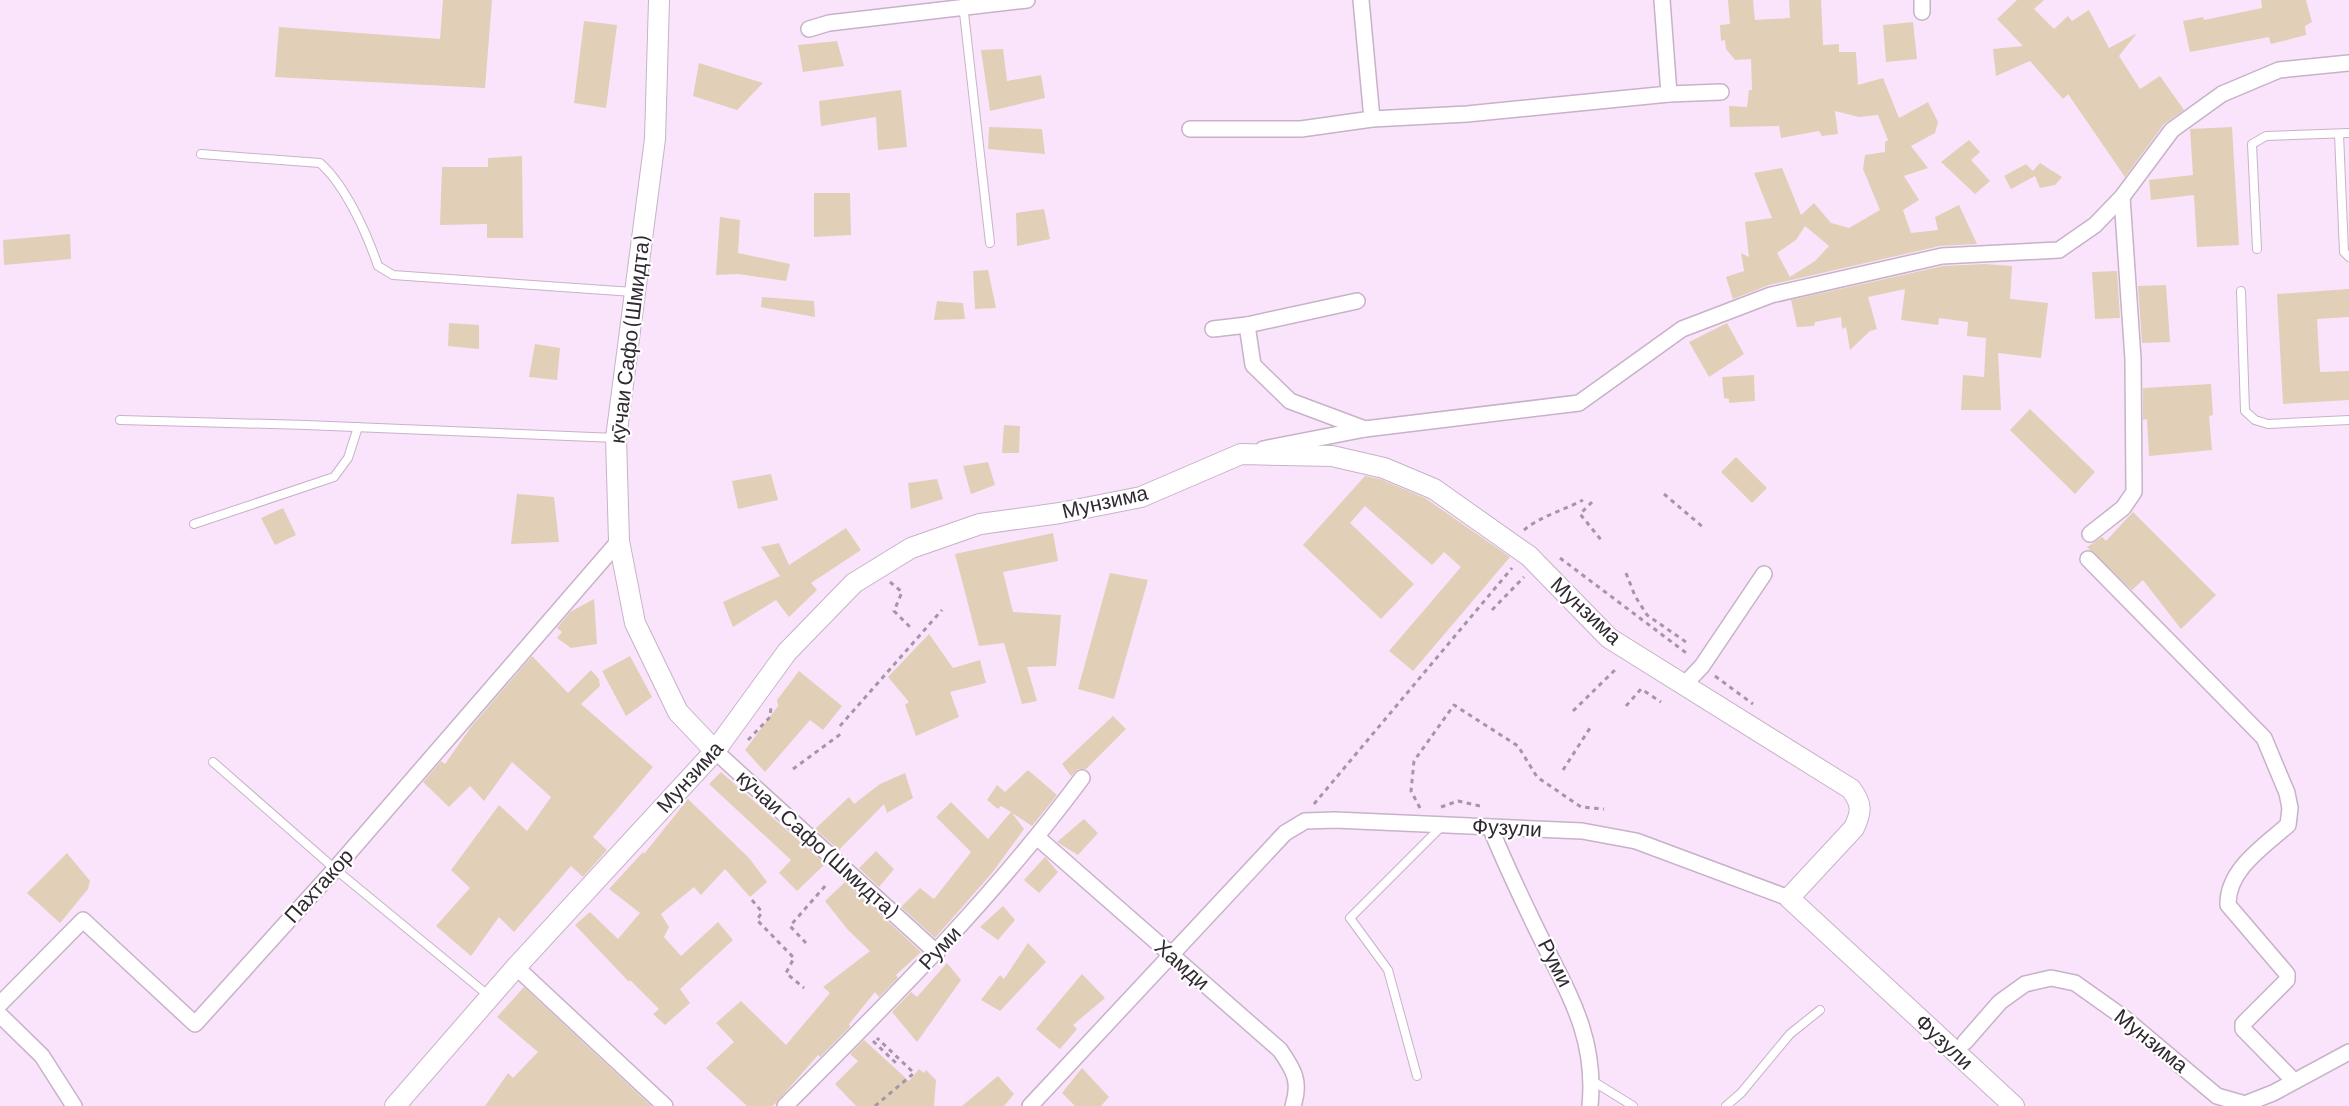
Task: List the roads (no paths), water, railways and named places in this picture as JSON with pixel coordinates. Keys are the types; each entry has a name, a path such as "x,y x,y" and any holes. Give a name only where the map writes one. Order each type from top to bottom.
{"street":[{"name":"кӯчаи Сафо (Шмидта)","path":"659,0 655,139 616,438 619,541 635,623 678,712 716,751 937,953"},
{"path":"809,29 829,23 963,4 1027,0"},
{"path":"1361,0 1372,119"},
{"path":"1662,0 1669,94"},
{"path":"1241,454 1365,429 1579,403 1682,329 1772,295 1942,256 2059,250 2095,225 2122,197 2172,130 2222,94 2279,70 2349,63"},
{"path":"1190,129 1301,129 1372,119 1467,114 1669,94 1721,92"},
{"path":"2090,534 2123,508 2134,492 2133,359 2122,197"},
{"path":"1213,329 1247,325 1356,301"},
{"path":"1247,325 1253,365 1290,400 1365,429"},
{"name":"Мунзима","path":"395,1106 516,967 716,751 787,652 854,584 911,548 980,524 1060,513 1141,497 1241,454 1332,456 1384,468 1434,489 1528,556 1609,638 1851,789 1861,803 1860,815 1854,828 1789,898"},
{"name":"Пахтакор","path":"0,1004 83,920 195,1024 335,869 619,541"},
{"path":"2088,559 2264,738 2287,793 2290,808 2288,825 2249,860 2228,890 2228,904 2287,974 2287,980 2243,1024 2243,1029 2294,1081"},
{"path":"1683,686 1702,666 1764,574"},
{"name":"Руми","path":"785,1106 937,953 1038,838 1082,778"},
{"name":"Фузули","path":"1030,1106 1285,833 1305,821 1335,820 1582,831 1636,841 1789,898 2014,1106"},
{"name":"Руми","path":"1490,827 1536,928 1575,1003 1591,1062 1590,1106"},
{"name":"Хамди","path":"1038,838 1280,1050 1295,1071 1298,1090 1293,1106"},
{"path":"516,967 665,1106"},
{"name":"Мунзима","path":"1965,1042 2000,1002 2025,984 2051,978 2075,983 2123,1017 2217,1096 2246,1105 2349,1052"},
{"path":"0,1016 42,1056 74,1106"}],"lane":[{"path":"963,4 990,243"},
{"path":"2339,134 2344,252 2349,257"},
{"path":"2258,249 2252,144 2266,136 2349,134"},
{"path":"201,154 320,163 331,173 369,240 378,266 393,275 636,292"},
{"path":"2241,291 2245,411 2255,420 2268,424 2349,420"},
{"path":"120,420 616,438"},
{"path":"194,524 334,477 348,458 358,427"},
{"path":"213,762 335,869 490,997"},
{"path":"1417,1076 1388,970 1350,918 1443,825"},
{"path":"1726,1106 1741,1093 1790,1034 1820,1010"},
{"path":"1591,1080 1633,1106"}]}
